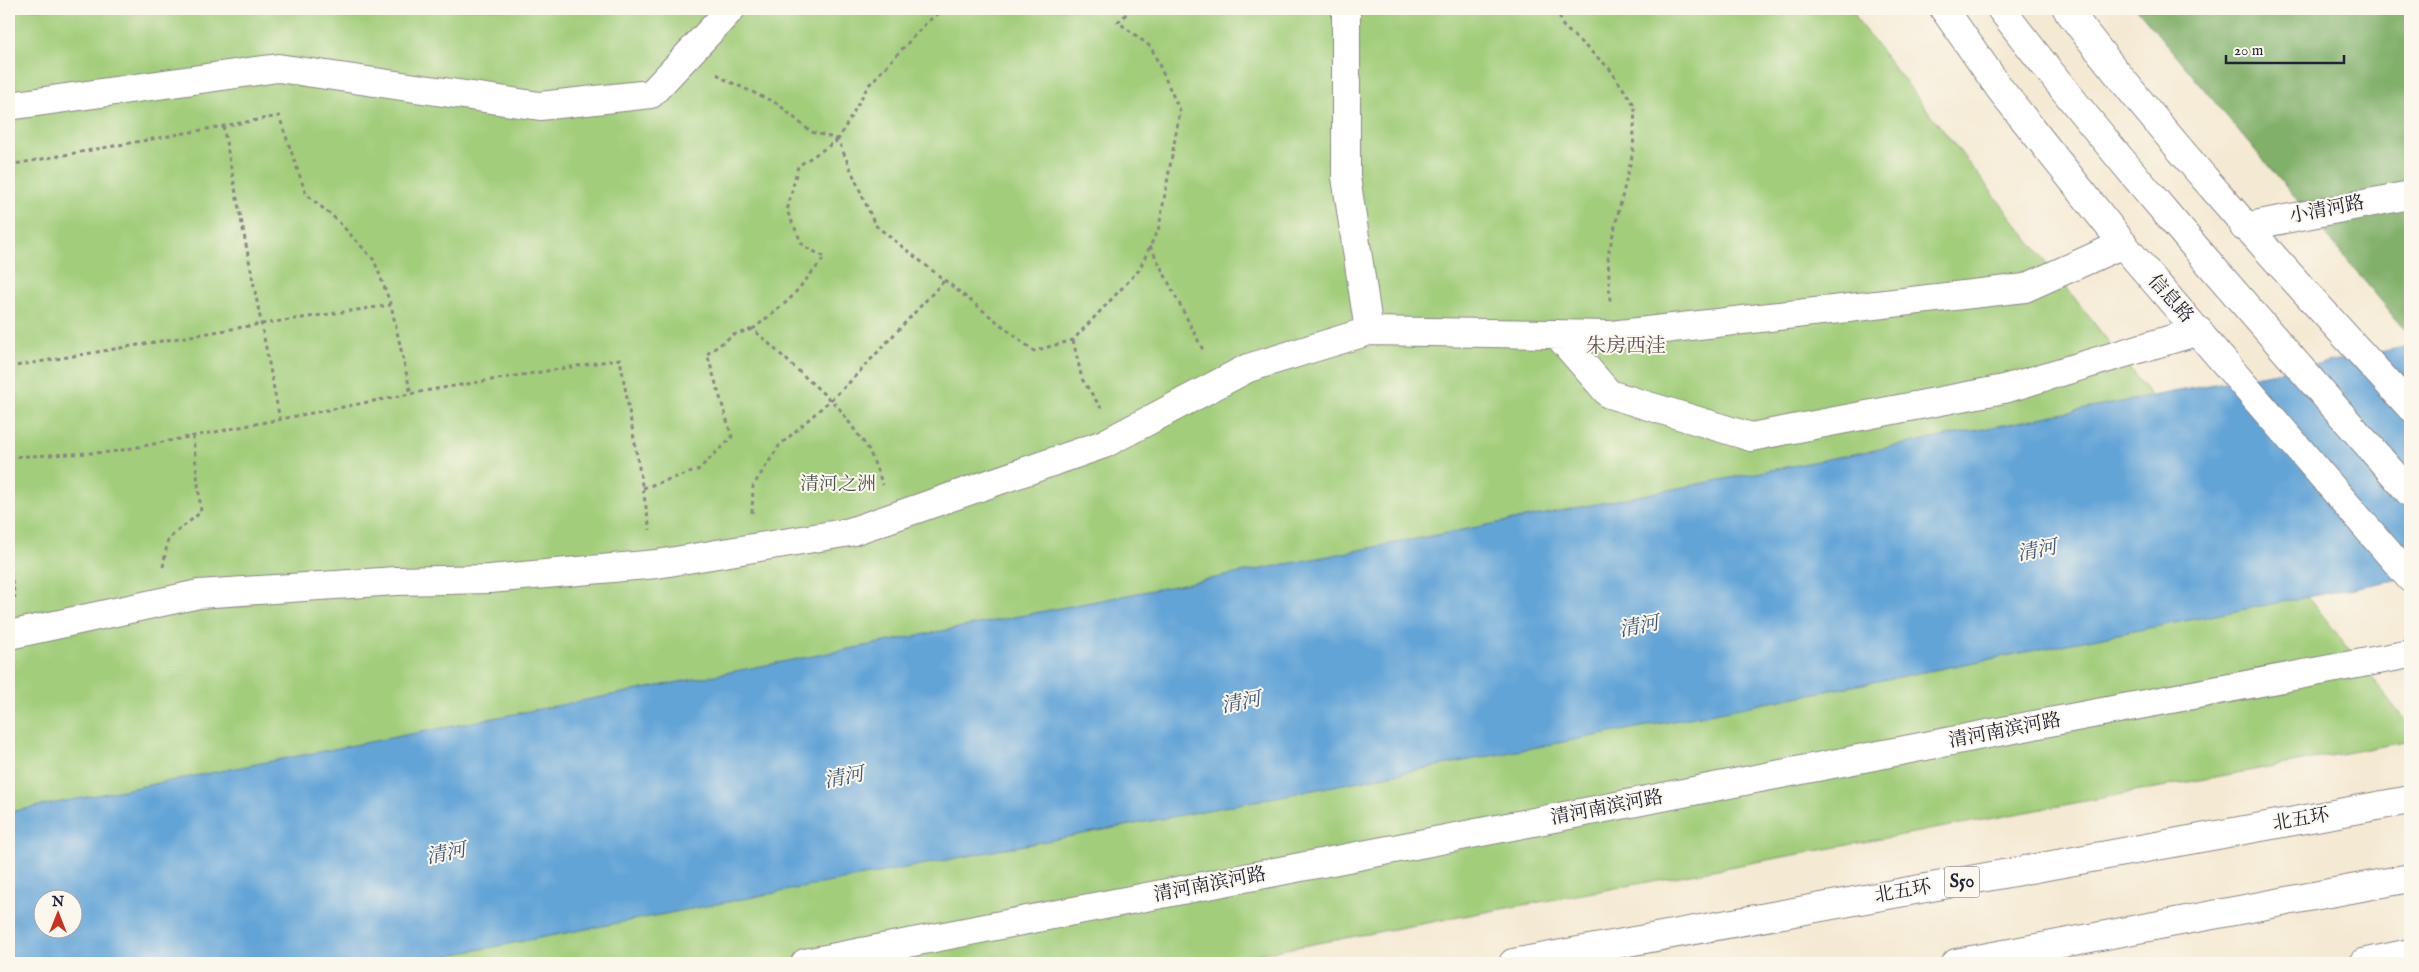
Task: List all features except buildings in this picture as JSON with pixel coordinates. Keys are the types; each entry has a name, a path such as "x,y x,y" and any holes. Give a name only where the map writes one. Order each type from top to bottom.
{"main road":[{"path":"9,106 278,68 540,106 651,94 731,9"},
{"path":"1346,9 1346,178 1369,331"},
{"name":"信息路","path":"1944,9 2000,88 2122,244 2199,331 2410,578"},
{"path":"2001,9 2159,206 2410,493"},
{"path":"2067,9 2097,49 2244,226 2410,407"},
{"name":"小清河路","path":"2244,226 2410,195"},
{"path":"9,635 199,594 396,580 490,578 657,564 850,532 1104,444 1248,368 1369,331 1612,334 2025,288 2122,244"},
{"path":"1557,334 1609,394 1751,437 2004,390 2199,331"},
{"name":"清河南滨河路","path":"805,963 2410,654"},
{"name":"北五环","path":"1513,963 2410,800"},
{"path":"1956,963 2410,878"},
{"path":"2363,963 2410,953"}],"path":[{"path":"643,488 698,470 732,437 708,354 733,335 753,329 789,300 825,257 803,246 788,211 798,166 838,140 868,86 928,21 945,9"},
{"path":"689,52 724,79 778,104 811,132 838,140 875,225 1034,351 1073,340 1139,270 1159,227 1180,111 1151,47 1118,22 1131,9"},
{"path":"1557,9 1563,26 1609,68 1635,106 1633,152 1608,255 1612,334"},
{"path":"9,165 279,116 306,194 337,220 374,260 391,305 411,394"},
{"path":"223,126 280,420"},
{"path":"1150,246 1203,351 1226,379"},
{"path":"751,548 753,486 779,446 871,360 945,280"},
{"path":"9,367 261,324 391,305"},
{"path":"753,329 839,408 870,450 895,516"},
{"path":"1073,340 1082,379 1120,436"},
{"path":"9,457 112,452 411,394 620,359 657,564"},
{"path":"157,604 168,539 201,512 193,437"}],"green space":[{"name":"清河之洲","path":"9,9 1852,9 1860,24 2410,727 2410,741 1210,963 9,963"},
{"path":"2137,9 2410,9 2410,333 2408,333"}],"water":[{"name":"清河","path":"2410,346 2410,577 1694,717 409,963 9,963 9,812"}],"district":[{"name":"朱房西洼","path":"1626,346"}]}
